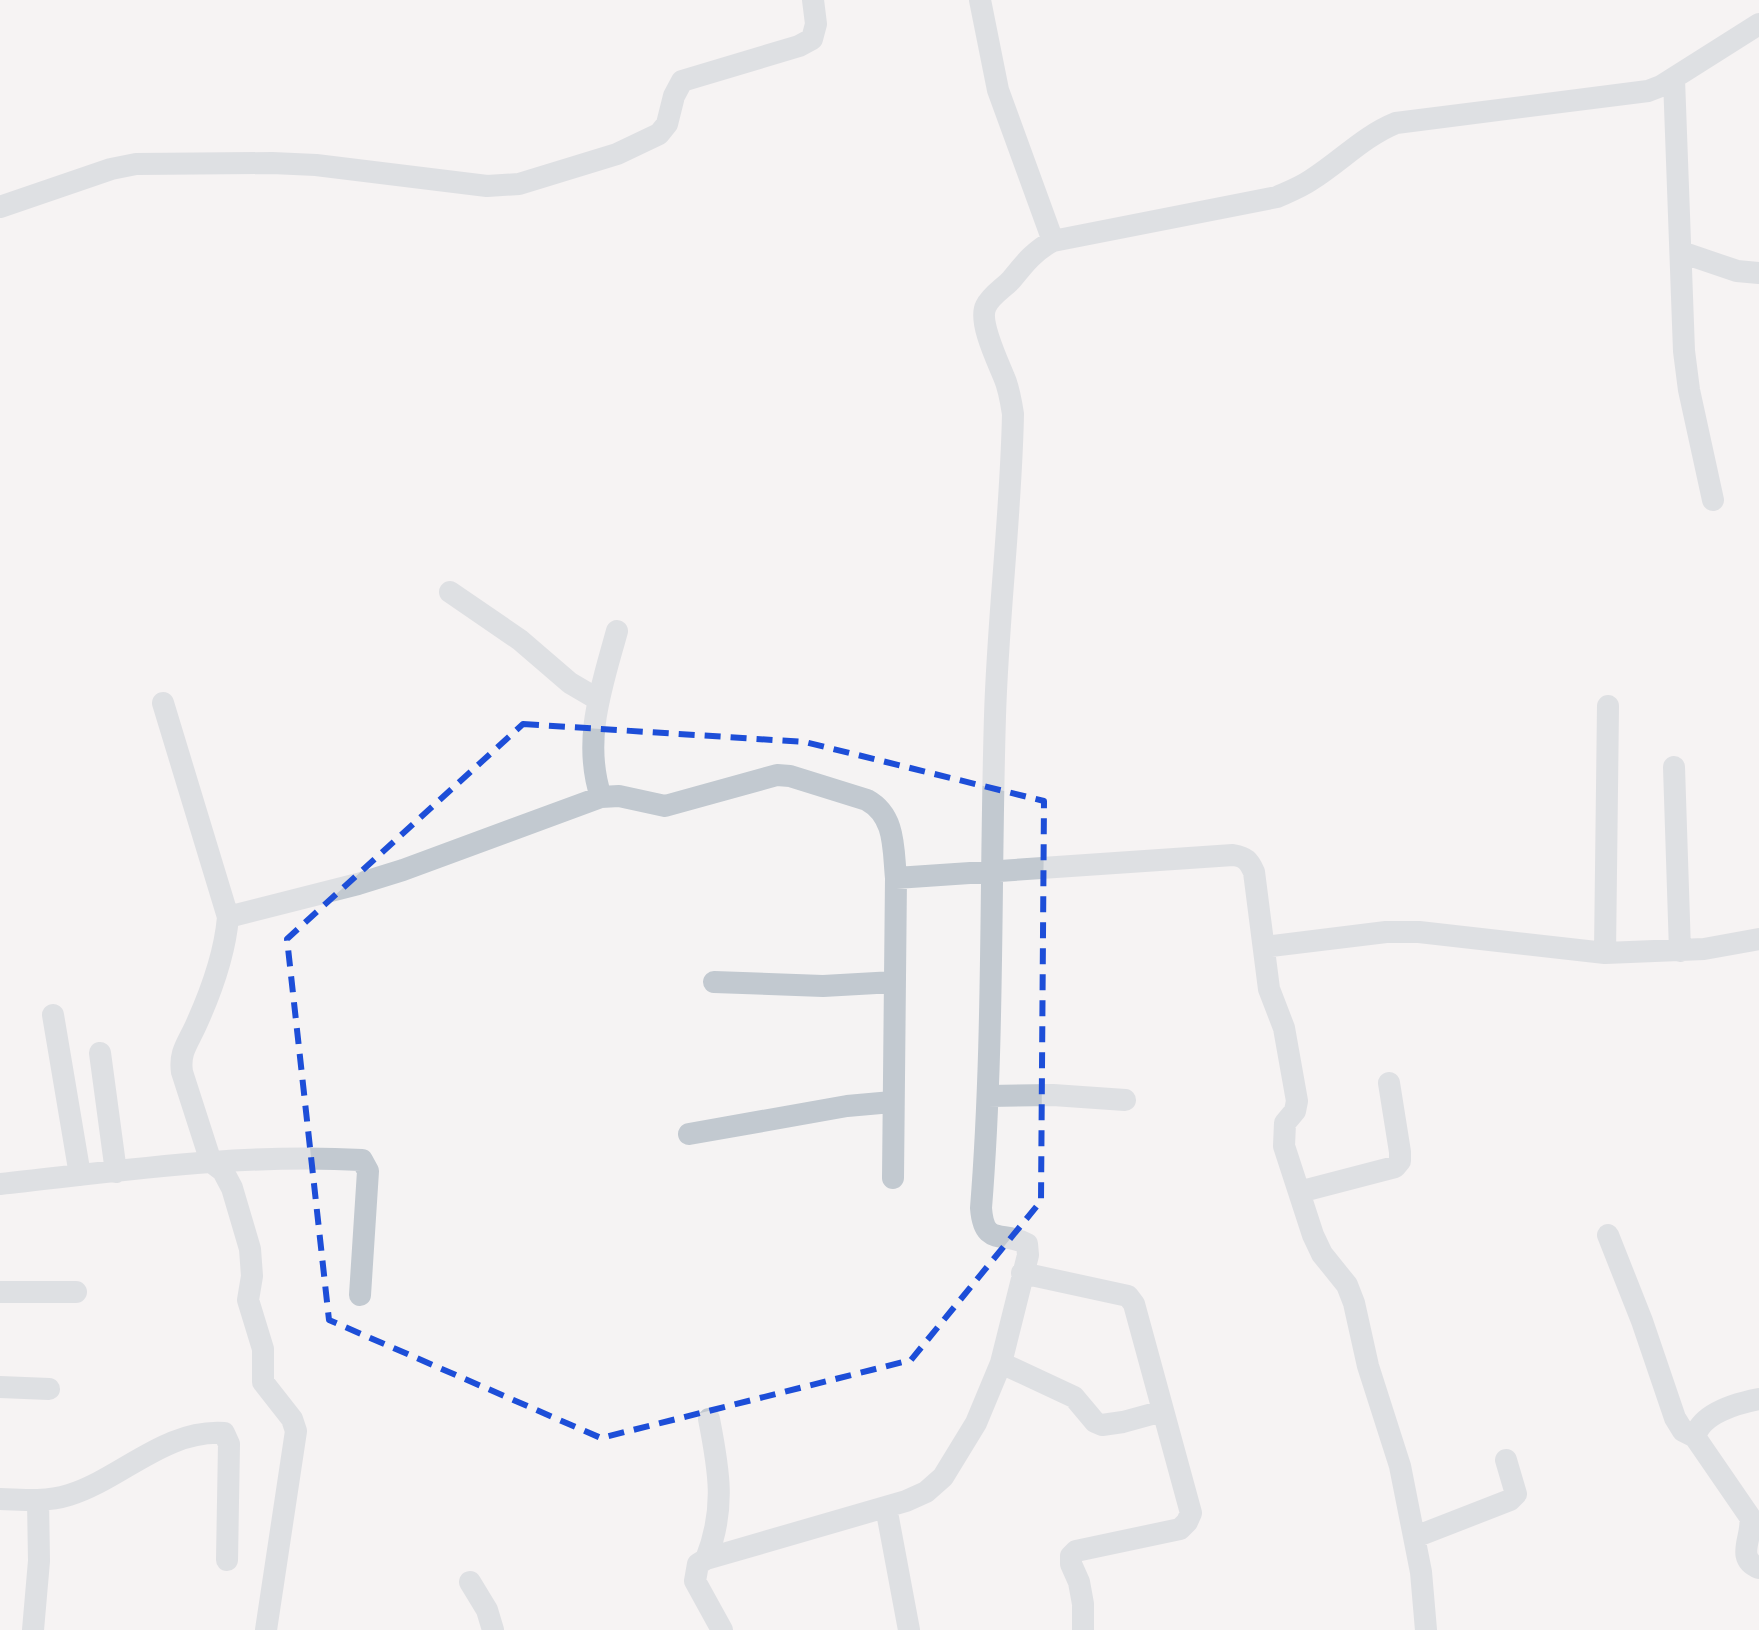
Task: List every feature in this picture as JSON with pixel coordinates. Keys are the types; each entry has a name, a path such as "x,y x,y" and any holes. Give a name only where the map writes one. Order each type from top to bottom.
{"street":[{"path":"0,207 111,169 136,164 316,165 487,186 519,184 607,158 659,134 667,124 674,96 682,81 799,46 812,39 816,24 813,0"},
{"path":"980,0 998,90 1053,241"},
{"path":"722,1630 695,1581 698,1564 706,1559 886,1507 926,1492 943,1477 976,1423 1001,1363 1028,1255 1027,1244 990,1235 982,1222 988,1096 990,872 997,649 1013,414 1005,377 995,360 984,309 1031,256 1053,241 1277,197 1310,181 1359,143 1396,123 1648,91 1674,79 1759,24"},
{"path":"1674,79 1681,307 1689,390 1713,500"},
{"path":"1681,252 1737,271 1759,273"},
{"path":"450,592 520,640 570,683 599,700"},
{"path":"601,797 592,759 592,738 617,631"},
{"path":"163,703 228,917 223,951 196,1026 180,1057 182,1072 211,1162 223,1171 232,1188 250,1249 252,1276 248,1300 263,1349 263,1382 292,1419 296,1431 266,1630"},
{"path":"1605,953 1608,706"},
{"path":"1674,767 1680,951"},
{"path":"228,917 403,870 601,797 619,796 665,806 766,777 790,776 855,795 878,806 891,830 896,878 893,1178"},
{"path":"896,878 1233,855 1244,857 1254,872 1269,989 1284,1028 1297,1101 1295,1111 1285,1123 1284,1146 1322,1254 1347,1285 1354,1303 1368,1366 1400,1466 1415,1537 1426,1630"},
{"path":"1264,947 1351,935 1419,932 1605,953 1704,949 1759,939"},
{"path":"714,982 823,986 894,982"},
{"path":"53,1015 80,1175"},
{"path":"100,1053 116,1172"},
{"path":"1299,1192 1395,1167 1400,1161 1389,1083"},
{"path":"988,1096 1053,1095 1125,1100"},
{"path":"689,1134 847,1106 892,1102"},
{"path":"0,1184 211,1162 324,1158 362,1160 368,1171 360,1295"},
{"path":"1608,1235 1675,1418 1683,1431 1695,1437 1750,1517 1745,1556 1759,1568"},
{"path":"1022,1273 1128,1296 1134,1304 1191,1513 1180,1529 1076,1551 1071,1556 1083,1604 1083,1630"},
{"path":"0,1292 76,1292"},
{"path":"1001,1363 1074,1397 1095,1422 1102,1425 1163,1411"},
{"path":"0,1387 49,1389"},
{"path":"1695,1437 1697,1431 1726,1407 1759,1399"},
{"path":"706,1559 716,1532 719,1504 719,1478 709,1419"},
{"path":"0,1499 38,1500 66,1496 176,1442 224,1433 229,1444 227,1560"},
{"path":"1415,1537 1510,1500 1516,1494 1516,1487 1506,1460"},
{"path":"33,1630 39,1561 38,1500"},
{"path":"886,1507 909,1630"},
{"path":"470,1582 487,1610 493,1630"}],"highlighted area":[{"path":"523,724 805,742 1044,801 1041,1201 911,1360 601,1438 329,1320 287,939"}]}
